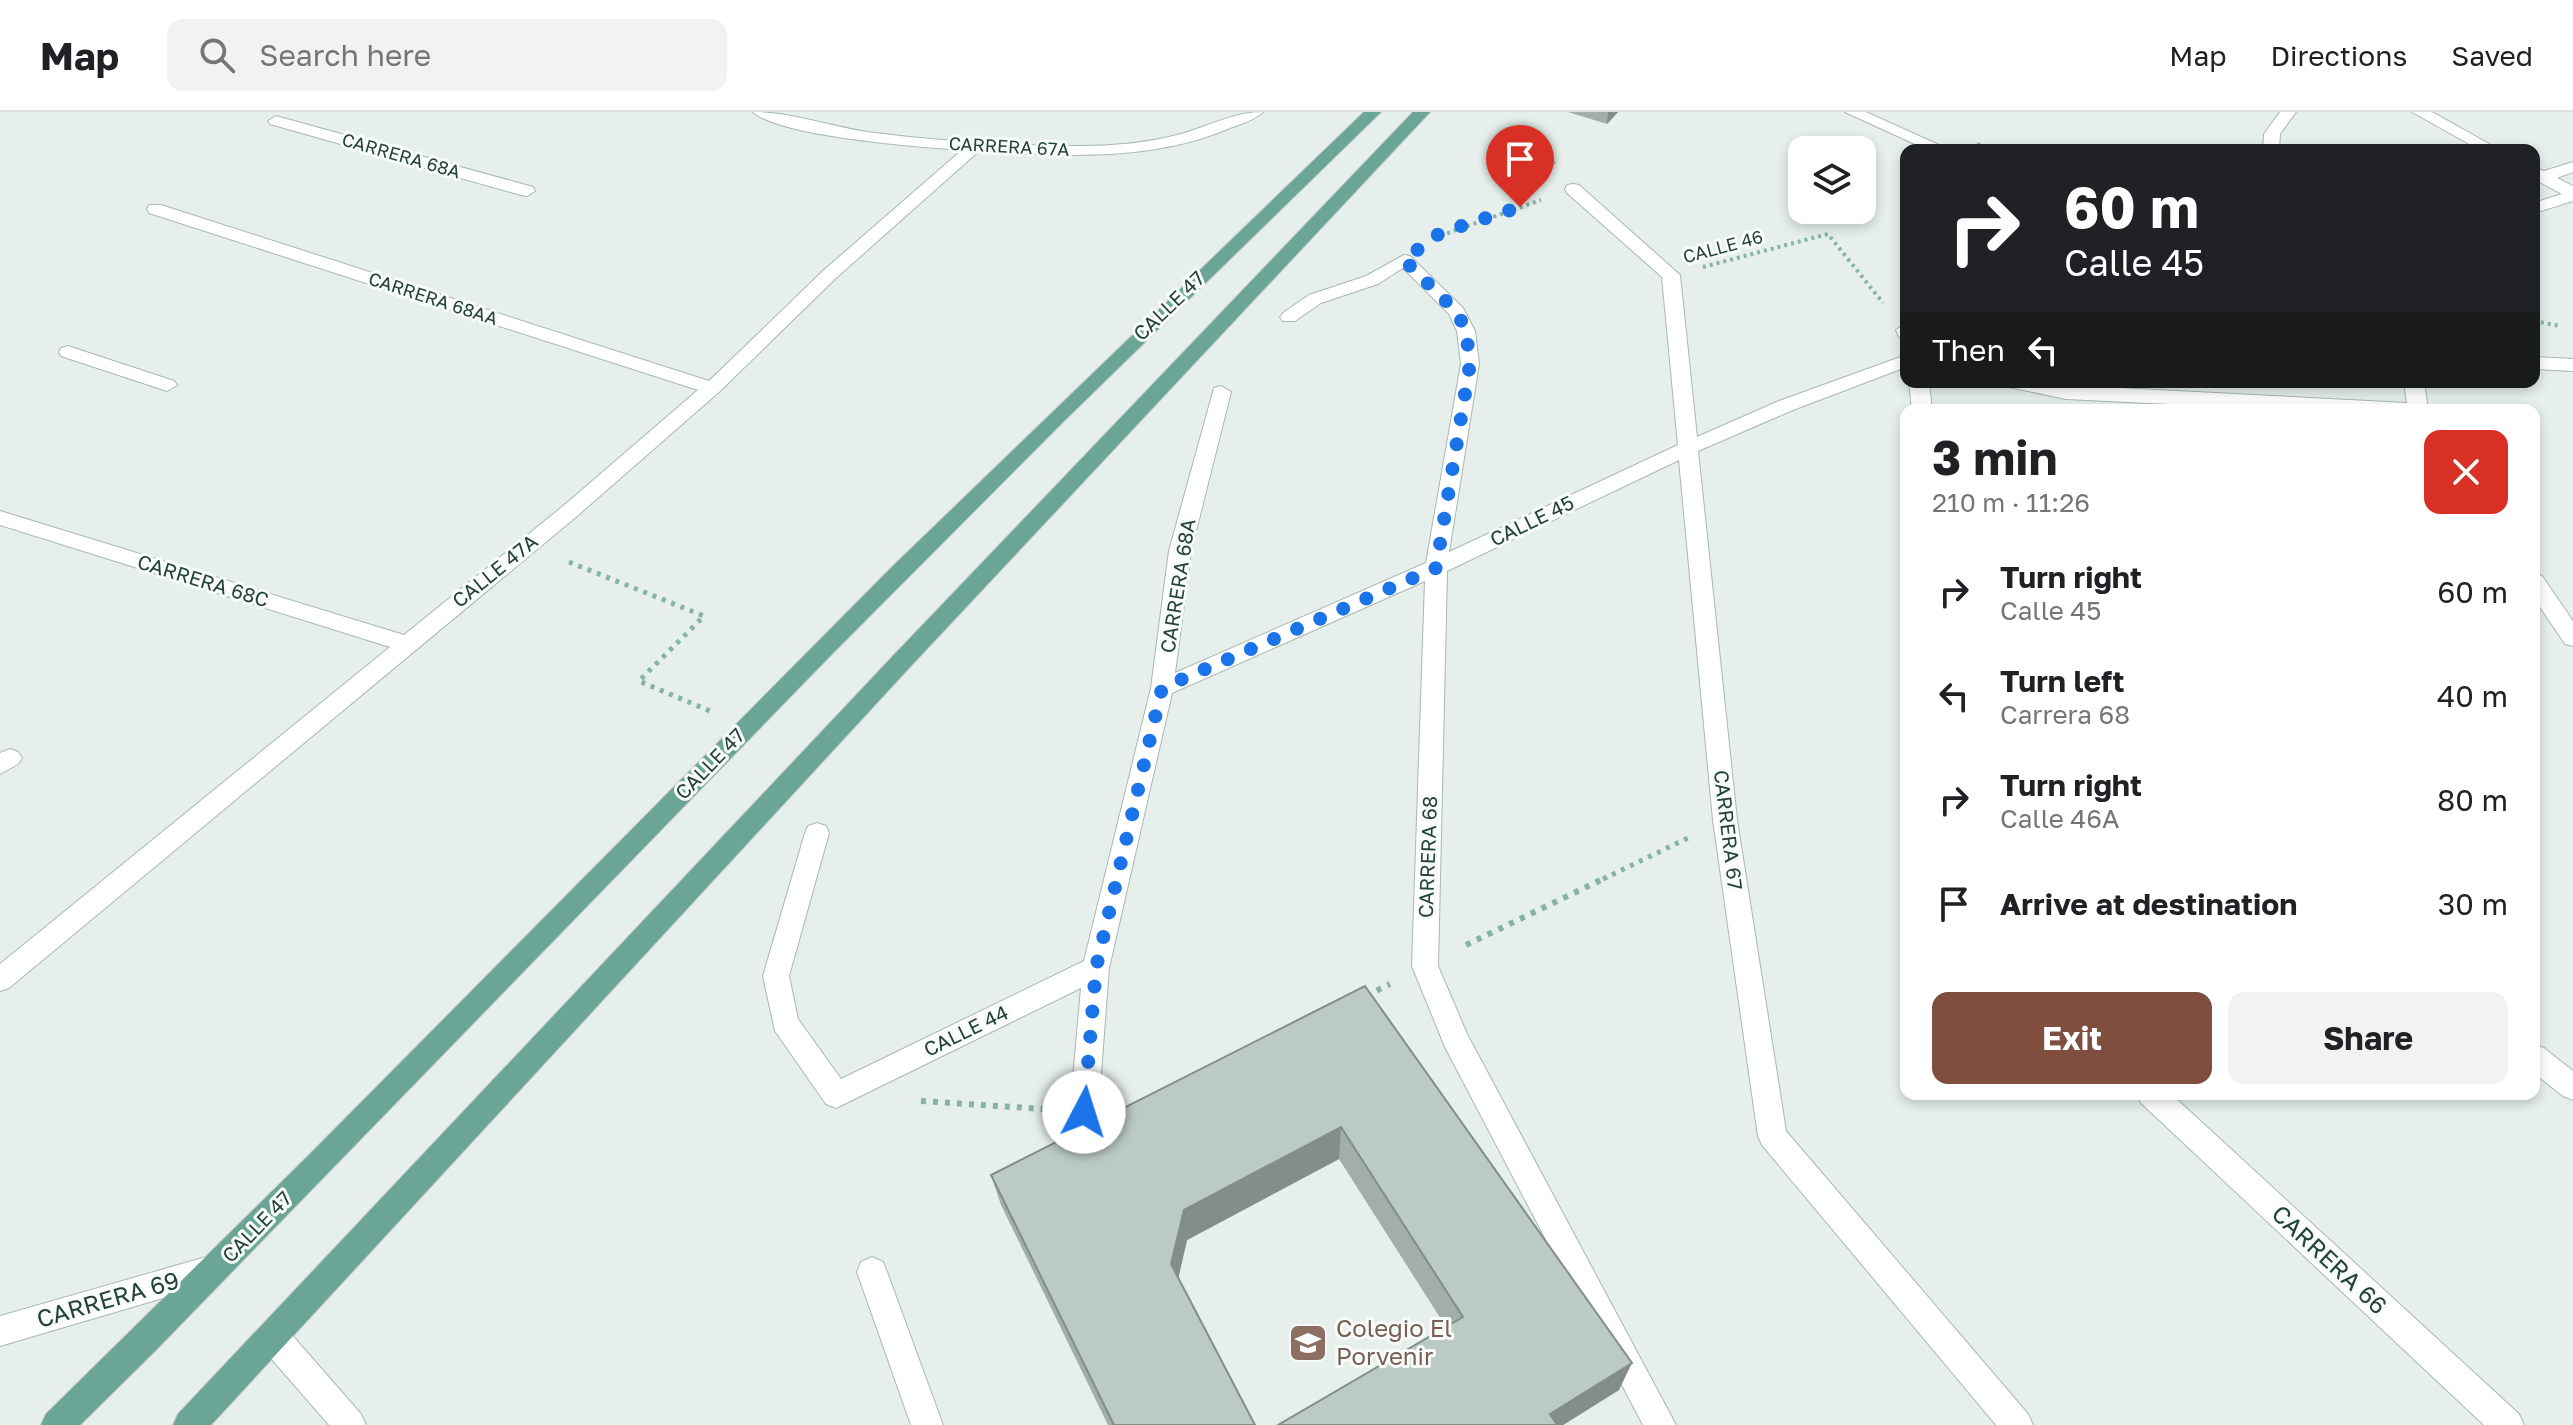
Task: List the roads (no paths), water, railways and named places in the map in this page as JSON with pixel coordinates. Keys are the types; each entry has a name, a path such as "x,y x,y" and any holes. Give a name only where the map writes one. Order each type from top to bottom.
{"main road":[{"name":"CALLE 47","path":"57,1425 215,1269 746,727 1179,296 1373,112"},
{"path":"189,1425 901,662 1422,112"}],"street":[{"name":"CARRERA 67A","path":"761,112 790,122 882,140 1098,152 1212,131 1255,112"},
{"path":"1853,112 1928,144"},
{"path":"2271,142 2288,112"},
{"path":"2420,112 2481,144"},
{"name":"CARRERA 68A","path":"276,121 527,191"},
{"name":"CALLE 47A","path":"0,980 171,842 712,388 830,274 976,146"},
{"path":"2540,175 2573,167"},
{"path":"2540,176 2573,194"},
{"name":"CARRERA 67","path":"1573,189 1671,275 1725,820 1772,1136 2017,1425"},
{"path":"2540,206 2573,194"},
{"name":"CARRERA 68AA","path":"155,209 712,388"},
{"name":"CARRERA 68","path":"1289,317 1315,299 1372,280 1404,260 1457,312 1466,331 1470,364 1436,568 1425,966 1455,1039 1660,1425"},
{"path":"68,352 167,385"},
{"name":"CALLE 45","path":"1162,688 1436,568 1688,446 1827,388 1900,363"},
{"path":"2540,363 2573,365"},
{"path":"2041,388 2151,404"},
{"name":"CARRERA 68A","path":"1084,1112 1096,968 1162,688 1180,551 1221,392"},
{"name":"CARRERA 68C","path":"0,518 406,644"},
{"path":"2540,590 2573,638"},
{"name":"CALLE 44","path":"817,833 776,976 785,1023 836,1095 1096,968"},
{"path":"2540,1062 2573,1087"},
{"name":"CARRERA 66","path":"2157,1100 2508,1425"},
{"name":"CARRERA 69","path":"0,1331 215,1269"},
{"path":"872,1272 927,1425"},
{"path":"273,1337 350,1425"}],"place":[{"name":"Colegio El Porvenir","path":"1308,1343"}]}
